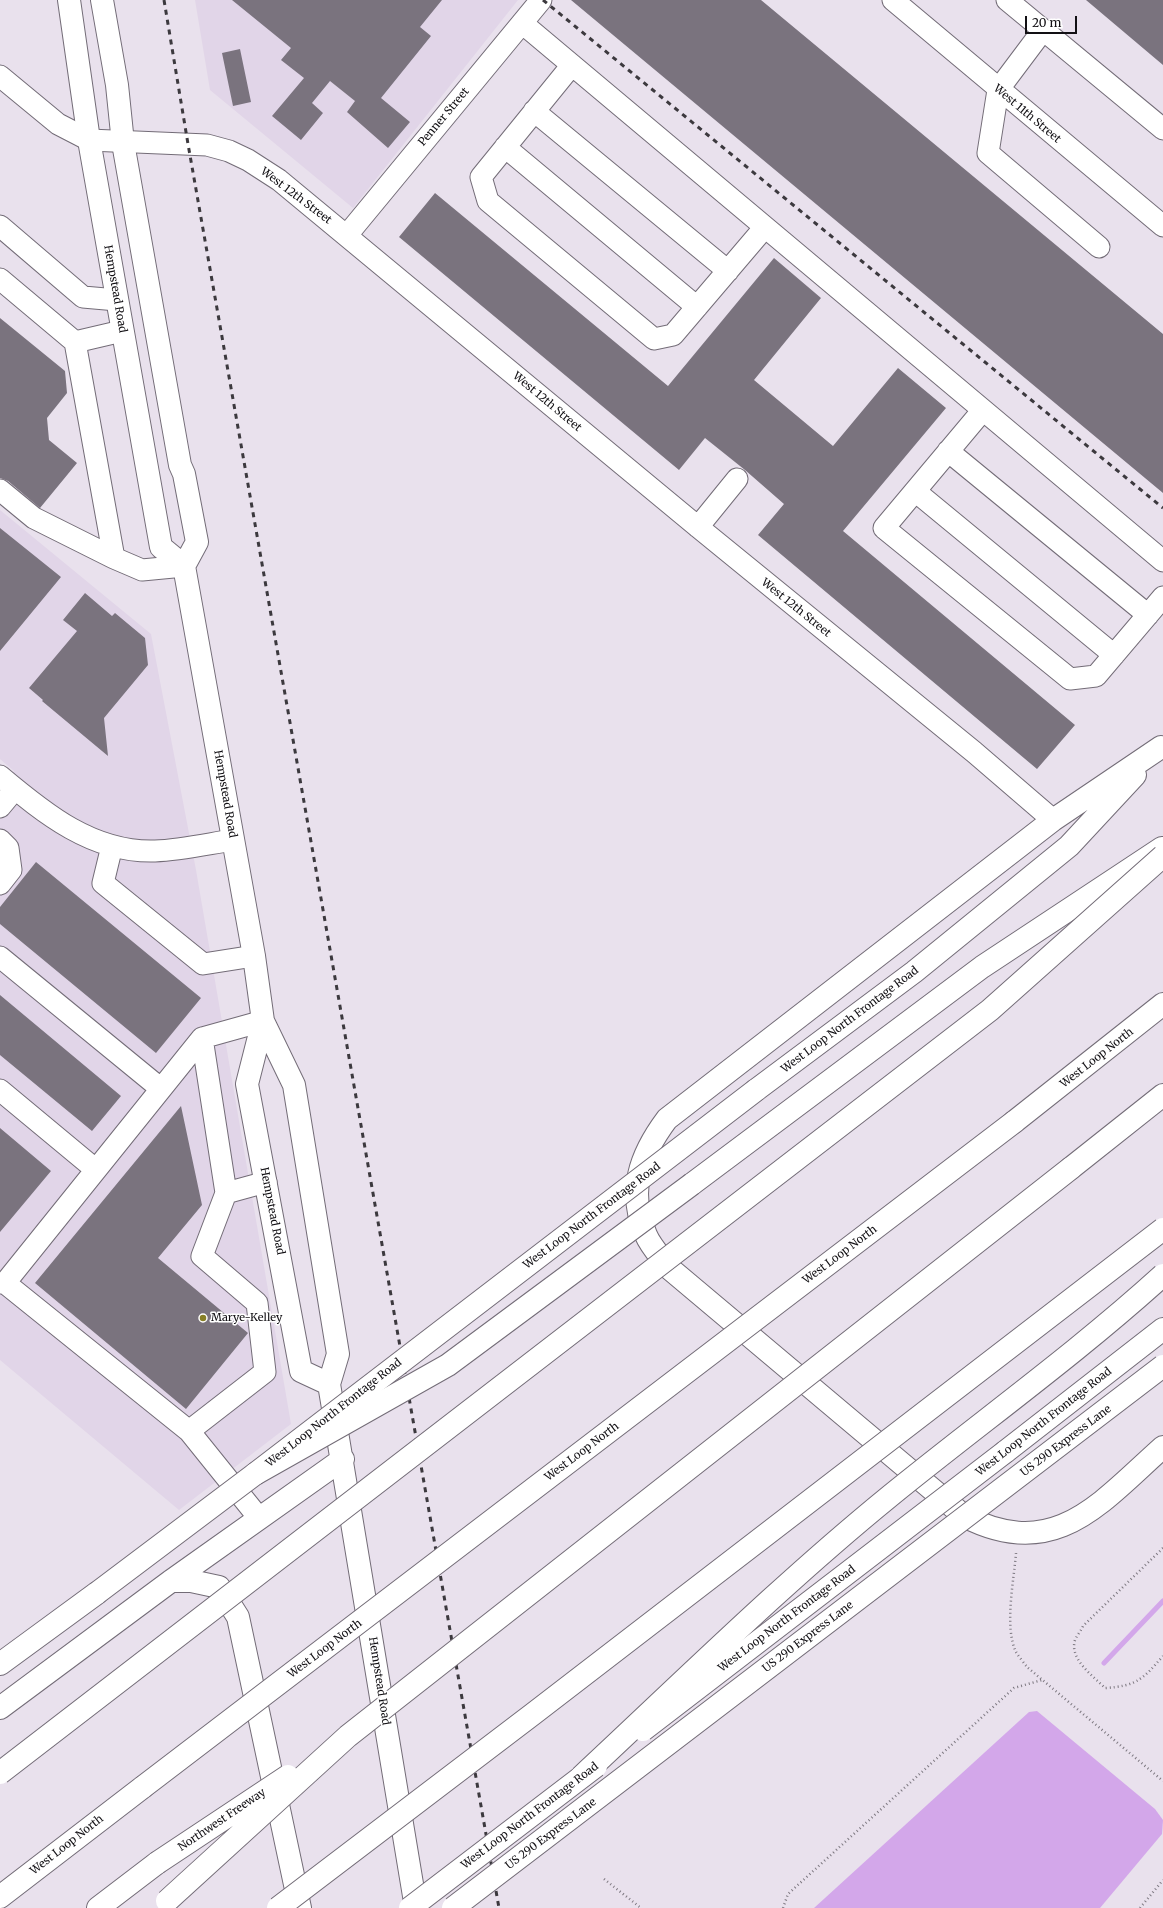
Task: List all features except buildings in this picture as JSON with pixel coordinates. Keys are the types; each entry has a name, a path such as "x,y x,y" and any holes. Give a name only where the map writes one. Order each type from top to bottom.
{"main road":[{"name":"Hempstead Road","path":"69,0 88,140 162,547 184,566 254,956 263,1022 294,1085 338,1354 329,1384 343,1459 416,1908"},
{"path":"102,0 114,72 123,143 180,465 184,474 197,542 184,566"},
{"path":"1162,746 1053,820 667,1119 652,1139 645,1154 638,1179 636,1200 646,1236 669,1268 964,1516 977,1523 1007,1532 1025,1534 1048,1531 1070,1524 1090,1512 1163,1446"},
{"name":"West Loop North Frontage Road","path":"0,1664 255,1474 756,1090 914,972 1069,846 1162,746"},
{"path":"255,1474 448,1365 982,968 1163,847"},
{"path":"0,1773 990,1010 1163,856"},
{"name":"West Loop North","path":"0,1897 1014,1122 1163,1004"},
{"name":"Hempstead Road","path":"263,1022 248,1084 301,1371 329,1384"},
{"path":"163,1905 348,1736 1071,1168 1163,1094"},
{"path":"278,1908 1163,1229"},
{"path":"582,1777 728,1639 823,1553 889,1497 1066,1358 1163,1275"},
{"name":"West Loop North Frontage Road","path":"410,1908 1006,1452 1163,1329"},
{"name":"US 290 Express Lane","path":"453,1908 1163,1366"},
{"path":"0,1708 171,1581 343,1459"},
{"path":"171,1581 191,1581 219,1587 238,1617 300,1908"},
{"name":"Northwest Freeway","path":"98,1908 157,1863 348,1736"}],"street":[{"name":"Penner Street","path":"347,235 541,0"},
{"name":"West 11th Street","path":"893,0 998,90 1163,226"},
{"path":"1007,0 1163,129"},
{"path":"522,23 1163,561"},
{"path":"1043,30 998,90 988,154 1099,247"},
{"path":"572,65 481,177 488,202 654,339 673,335 765,227"},
{"name":"West 12th Street","path":"0,76 58,124 88,140 123,143 207,145 228,151 248,160 279,180 698,527 974,752 1053,820"},
{"path":"534,111 728,271"},
{"path":"505,147 697,306"},
{"path":"0,226 83,297 117,300"},
{"path":"0,279 75,342 114,558"},
{"path":"75,342 122,331"},
{"path":"983,410 884,528 1070,679 1096,676 1163,597"},
{"path":"948,451 1148,614"},
{"path":"698,527 737,479"},
{"path":"0,490 34,518 114,558 142,570 184,566"},
{"path":"915,491 1114,655"},
{"path":"0,807 8,783 60,823 78,834 112,846 154,851 233,840"},
{"path":"0,840 8,848 11,870 0,884"},
{"path":"112,846 103,883 203,964 254,956"},
{"path":"0,957 160,1088"},
{"path":"259,1518 189,1430 2,1283 202,1038 263,1022"},
{"path":"189,1430 265,1372 257,1303 202,1256 226,1193 202,1038"},
{"path":"0,1090 95,1169"},
{"path":"226,1193 266,1182"},
{"path":"257,1303 288,1299"}],"path":[{"path":"1163,1548 1083,1626 1075,1639 1074,1646 1078,1660 1105,1688 1126,1686 1146,1676 1163,1656"},
{"path":"1016,1553 1012,1608 1012,1633 1016,1652 1027,1668 1163,1781"},
{"path":"783,1908 788,1894 1014,1688 1042,1680"},
{"path":"604,1879 641,1908"},
{"path":"1140,1908 1163,1880"}],"shaded area":[{"path":"195,0 518,0 353,208 210,90"},
{"path":"0,510 151,634 196,870 291,1424 179,1510 0,1360 0,788 14,771 0,759"},
{"path":"1037,1711 1155,1809 1163,1820 1162,1834 1100,1908 814,1908 1029,1712"}],"waterway":[{"path":"1104,1663 1163,1601"}],"railway":[{"path":"164,0 188,144 499,1908"},
{"path":"543,0 1163,508"}],"place":[{"name":"Marye-Kelley","path":"203,1318"}]}
